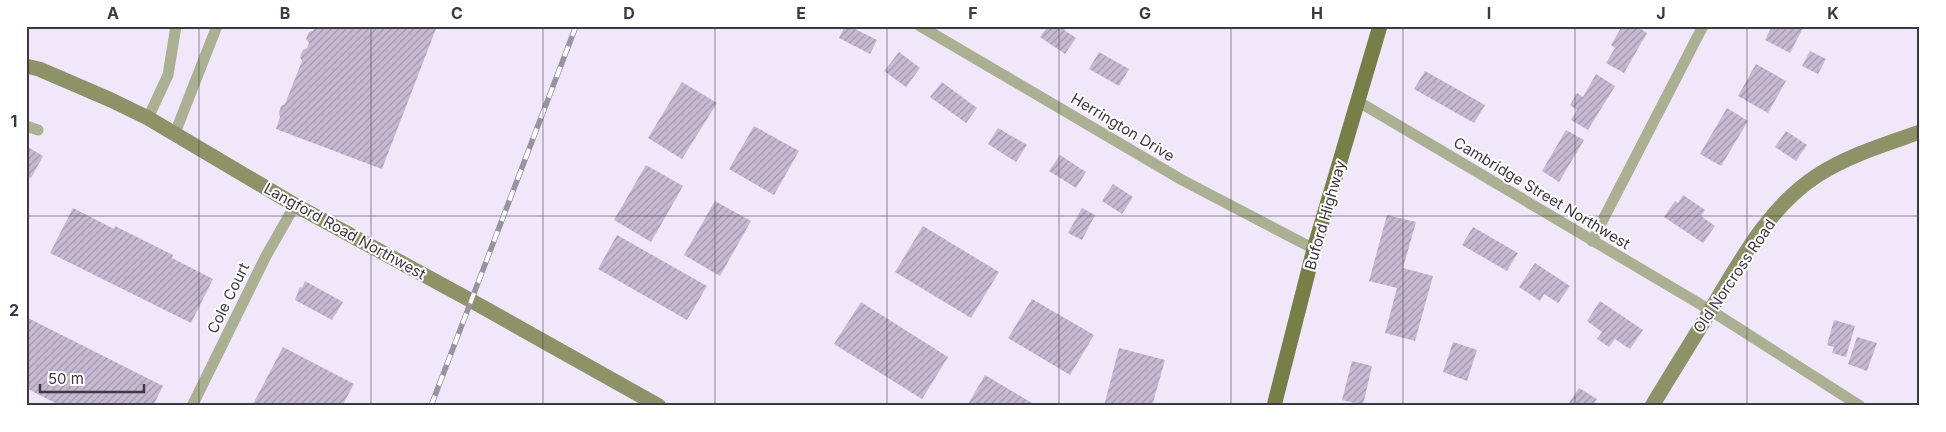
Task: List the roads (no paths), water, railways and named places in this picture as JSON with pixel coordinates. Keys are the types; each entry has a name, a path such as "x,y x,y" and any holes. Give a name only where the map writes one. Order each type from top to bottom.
{"main road":[{"name":"Buford Highway","path":"1274,406 1314,249 1380,26"}],"street":[{"path":"148,118 168,75 176,26"},
{"path":"175,133 217,26"},
{"name":"Herrington Drive","path":"920,26 1182,180 1314,249"},
{"path":"1592,241 1703,26"},
{"name":"Langford Road Northwest","path":"26,66 39,69 75,84 148,118 295,205 659,406"},
{"name":"Cambridge Street Northwest","path":"1359,102 1710,310 1860,406"},
{"path":"26,126 38,130"},
{"name":"Old Norcross Road","path":"1652,406 1710,310 1761,232 1789,198 1818,175 1859,154 1920,132"},
{"name":"Cole Court","path":"192,406 266,256 295,205"}],"railway":[{"path":"431,406 576,26"}]}
